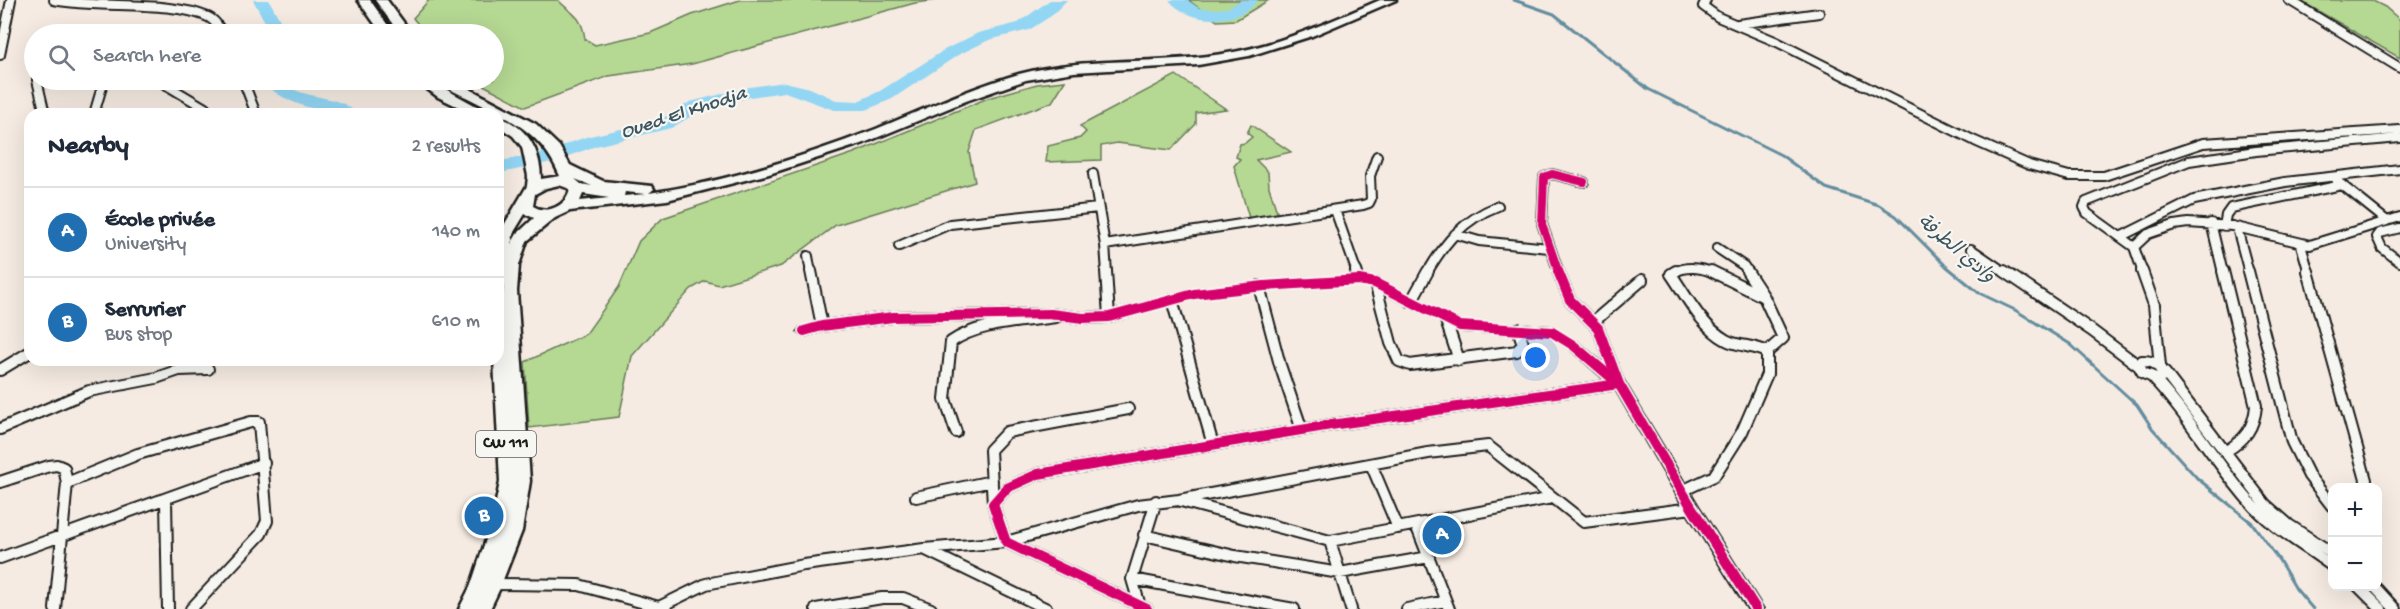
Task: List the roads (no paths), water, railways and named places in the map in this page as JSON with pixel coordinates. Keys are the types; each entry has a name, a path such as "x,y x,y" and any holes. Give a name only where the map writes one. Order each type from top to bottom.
{"main road":[{"path":"364,0 381,24"},
{"path":"381,0 400,24"},
{"path":"387,0 393,14"},
{"path":"520,241 540,228 567,216 809,149 890,120 970,86 1029,68 1092,58 1199,55 1235,49 1283,36 1372,0"},
{"path":"481,609 487,585 513,531 522,481 510,291 512,256 520,241 533,226 550,214 567,207 643,194 695,189 779,166 858,140 982,90 1027,76 1068,68 1194,62 1254,52 1305,36 1390,0"},
{"path":"437,90 472,108"},
{"path":"462,90 496,108"},
{"path":"504,112 527,124 547,140 563,164 573,185 576,198 567,207"},
{"path":"504,124 515,130 529,146 535,172 534,188"},
{"path":"563,164 601,185 643,194"},
{"path":"504,243 507,232 524,203 526,195 534,188 552,181 608,194 643,194"},
{"path":"524,203 529,212 550,214"},
{"name":"CW 111","path":"468,609 487,585 508,482 502,366"}],"street":[{"path":"0,55 11,0"},
{"path":"54,0 92,6 187,8 212,18 216,24"},
{"path":"1706,0 1703,3 1706,9 1734,25 1777,42 2017,160 2042,170 2069,176 2104,176 2203,143 2400,130"},
{"path":"2289,0 2400,68"},
{"path":"1734,25 1819,13"},
{"path":"39,90 44,108"},
{"path":"96,108 101,90"},
{"path":"175,90 205,108"},
{"path":"247,90 254,108"},
{"path":"2153,378 2162,378 2154,305 2134,248 2087,213 2084,207 2086,202 2188,161 2256,151 2400,138"},
{"path":"1105,245 1335,210 1368,202 1371,198 1370,176 1377,156"},
{"path":"2120,237 2194,200 2285,182 2400,169"},
{"path":"1093,174 1105,245 1109,317"},
{"path":"1584,182 1552,174 1544,177 1542,224 1549,248 1570,300 1598,328 1619,384 1692,508 1756,609"},
{"path":"2333,177 2387,220"},
{"path":"2223,225 2231,208 2342,185"},
{"path":"1411,302 1443,245 1471,219 1498,206"},
{"path":"899,246 950,224 1098,208"},
{"path":"1335,210 1359,280"},
{"path":"2134,248 2138,240 2164,227 2187,221 2223,225 2301,245 2310,245 2400,217"},
{"path":"2211,223 2256,406 2256,415 2249,435 2242,443 2226,452"},
{"path":"2237,228 2292,442 2308,477 2328,501"},
{"path":"2400,228 2377,237 2382,248 2400,262"},
{"path":"1455,234 1479,241 1549,248"},
{"path":"2301,245 2366,483"},
{"path":"1682,491 1714,476 1743,432 1767,374 1767,352 1783,338 1764,297 1744,266 1717,248"},
{"path":"1971,249 2091,330 2139,366 2143,373 2153,378 2181,407 2249,502 2278,528 2328,563"},
{"path":"808,256 822,326"},
{"path":"1764,297 1700,267 1675,270 1671,274 1713,333 1736,344 1756,347 1767,352"},
{"path":"804,331 822,326 893,317 1070,315 1083,318 1109,317 1194,294 1259,286 1359,280 1375,283 1446,321 1471,328 1552,332 1564,338 1619,384"},
{"path":"1593,322 1642,280"},
{"path":"1375,283 1391,343 1399,361 1410,365 1460,360 1520,350 1523,344 1518,329"},
{"path":"1259,286 1280,365 1302,430"},
{"path":"1172,300 1213,445"},
{"path":"956,432 945,399 951,342 955,337 988,328 1070,315"},
{"path":"1446,321 1460,360"},
{"path":"0,370 24,356"},
{"path":"2139,366 2142,361 2146,360 2162,369 2272,511 2328,550"},
{"path":"0,428 89,391 156,378 179,370 208,369"},
{"path":"993,504 1007,488 1038,474 1302,430 1619,384"},
{"path":"1128,409 1007,432 990,450 993,504 1006,542 1144,607"},
{"path":"67,483 138,454 259,422 267,521 261,534 191,609"},
{"path":"487,585 566,583 664,607 706,584 804,565 924,549 1006,542 1156,501 1179,500 1371,464 1488,446 1584,522 1692,508"},
{"path":"0,558 264,463"},
{"path":"1371,464 1398,528"},
{"path":"0,482 49,466 62,466 67,483 60,537 55,609"},
{"path":"916,498 992,481"},
{"path":"1179,500 1330,541 1552,498"},
{"path":"166,500 168,609"},
{"path":"1144,607 1132,579 1156,501"},
{"path":"1407,609 1447,605 1416,525"},
{"path":"1144,535 1235,556 1340,573 1429,557"},
{"path":"1330,541 1351,609"},
{"path":"924,549 1047,609"},
{"path":"1132,579 1293,609"},
{"path":"2363,591 2381,609"},
{"path":"2379,591 2395,609"},
{"path":"816,609 882,598 903,598 931,609"}],"waterway":[{"name":"Oued El Khodja","path":"261,0 274,24"},
{"name":"Oued El Khodja","path":"504,166 552,156 592,141 665,124 696,106 750,92 785,87 804,92 834,105 860,106 886,95 952,52 984,36 1023,27 1045,13 1059,0"},
{"name":"Oued El Khodja","path":"1177,0 1194,11 1208,14 1232,11 1250,0"},
{"name":"وادي الطرفة","path":"1514,0 1554,14 1648,89 1781,155 1826,188 1879,205 1896,216 1946,266 1979,293 2015,310 2070,344 2137,405 2152,428 2197,478 2252,523 2279,560 2296,589 2313,609"},
{"name":"Oued El Khodja","path":"281,90 296,98 336,108"}],"place":[{"name":"Serrurier","path":"484,516"},
{"name":"École privée","path":"1442,535"}]}
